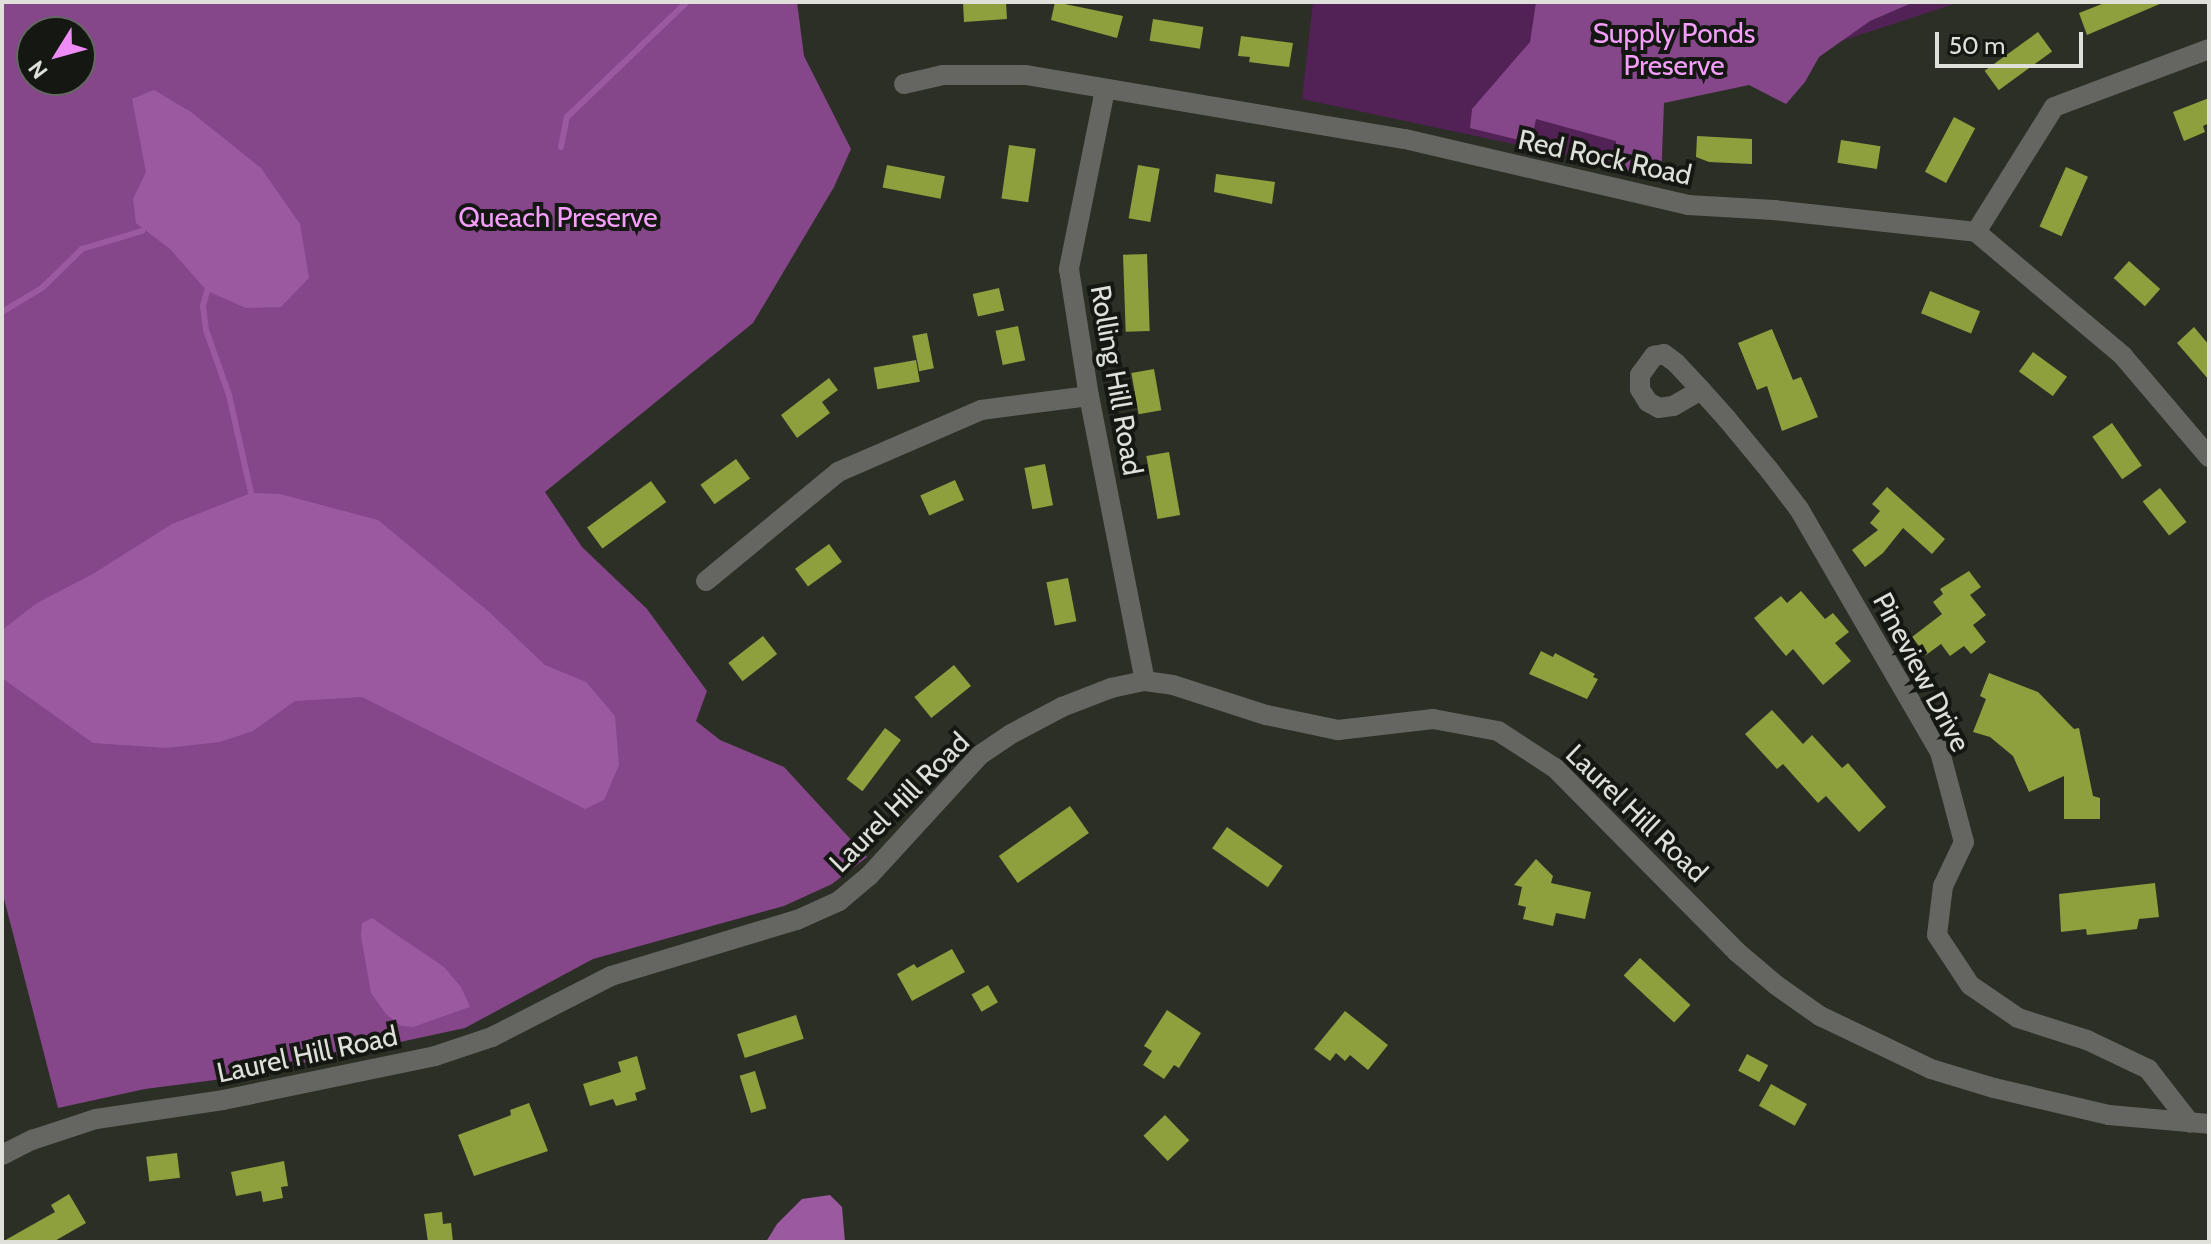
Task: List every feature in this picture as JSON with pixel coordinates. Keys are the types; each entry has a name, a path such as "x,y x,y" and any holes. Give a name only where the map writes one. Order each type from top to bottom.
{"street":[{"path":"2209,49 2054,107 1976,232 2123,356 2209,457"},
{"name":"Red Rock Road","path":"904,84 942,75 1026,75 1405,139 1633,195 1688,205 1774,210 1976,232"},
{"name":"Rolling Hill Road","path":"1105,90 1069,269 1089,396 1145,681"},
{"name":"Pineview Drive","path":"1701,390 1799,509 1940,752 1964,842 1943,886 1937,935 1970,985 2018,1018 2087,1040 2148,1069 2200,1124"},
{"path":"706,581 838,472 981,410 1089,396"},
{"name":"Laurel Hill Road","path":"2,1155 32,1140 96,1119 223,1100 435,1056 492,1037 611,976 797,920 839,901 869,876 980,755 1011,734 1062,707 1111,688 1145,681 1173,685 1266,715 1338,730 1433,719 1498,731 1555,768 1737,952 1820,1016 1931,1069 1994,1088 2109,1115 2200,1124"}],"green space":[{"name":"Queach Preserve","path":"2,2 797,2 804,56 851,149 834,187 753,323 545,492 582,547 647,609 707,691 696,721 720,740 784,767 867,857 832,884 784,906 593,959 465,1028 238,1077 145,1089 58,1108 2,891"},
{"name":"Supply Ponds Preserve","path":"1313,2 1960,2 1659,101 1659,175 1302,99"},
{"name":"Supply Ponds Preserve","path":"1536,2 1914,2 1870,21 1819,57 1805,82 1786,104 1749,85 1664,103 1661,181 1617,173 1616,141 1536,119 1531,143 1470,128 1472,109 1530,42"}],"shaded area":[{"path":"154,90 191,112 261,168 300,224 309,278 281,307 246,308 207,291 170,249 136,223 133,199 146,172 132,99"},
{"path":"251,493 280,494 378,520 488,611 545,665 586,682 615,716 619,765 604,800 585,809 362,697 295,701 253,731 220,742 166,748 93,743 2,678 2,630 37,603 91,575 172,524"},
{"path":"372,918 444,967 461,987 470,1007 413,1027 401,1026 386,1014 371,993 361,936 362,923"},
{"path":"830,1195 842,1207 845,1242 766,1242 777,1224 802,1199"}],"building":[{"path":"963,2 1006,2 1007,19 964,22"},
{"path":"1055,2 1123,16 1117,38 1051,20"},
{"path":"2107,2 2162,3 2087,35 2079,13"},
{"path":"1153,19 1203,27 1200,49 1150,41"},
{"path":"2038,32 2052,51 1999,90 1985,71"},
{"path":"1241,36 1293,43 1289,67 1249,62 1250,57 1238,56"},
{"path":"2209,98 2209,123 2203,126 2205,132 2184,141 2173,112"},
{"path":"1954,117 1975,128 1946,183 1925,172"},
{"path":"1697,136 1752,139 1752,164 1709,162 1696,157"},
{"path":"1841,140 1881,146 1877,169 1837,163"},
{"path":"1009,145 1036,149 1028,202 1001,198"},
{"path":"887,165 945,176 941,199 883,188"},
{"path":"1138,165 1160,169 1150,222 1129,218"},
{"path":"2066,167 2088,177 2061,236 2040,226"},
{"path":"1216,174 1275,182 1272,204 1214,192"},
{"path":"1147,254 1150,331 1126,332 1123,255"},
{"path":"2129,261 2160,289 2145,306 2114,278"},
{"path":"999,288 1004,310 978,316 973,294"},
{"path":"1930,291 1980,311 1971,333 1921,313"},
{"path":"1018,326 1025,360 1003,365 996,331"},
{"path":"2194,327 2209,345 2209,380 2177,343"},
{"path":"1772,329 1793,380 1801,377 1818,417 1782,431 1767,386 1757,390 1738,343"},
{"path":"927,333 934,368 919,371 912,336"},
{"path":"2033,352 2067,377 2053,396 2019,371"},
{"path":"916,360 920,382 877,389 874,367"},
{"path":"1154,369 1161,410 1139,414 1131,373"},
{"path":"829,378 838,390 822,402 830,413 797,438 781,415"},
{"path":"2112,423 2142,466 2122,479 2092,437"},
{"path":"1169,452 1180,515 1157,519 1146,456"},
{"path":"736,459 750,478 715,504 700,485"},
{"path":"1045,464 1053,505 1032,509 1024,468"},
{"path":"955,480 964,500 929,516 920,495"},
{"path":"651,481 666,502 602,548 587,527"},
{"path":"1887,487 1945,539 1932,554 1903,528 1883,553 1865,567 1852,550 1878,530 1870,523 1880,511 1872,504"},
{"path":"2160,488 2186,522 2169,535 2143,502"},
{"path":"829,544 842,562 808,586 795,569"},
{"path":"1969,571 1981,587 1970,595 1986,615 1973,625 1986,642 1971,654 1964,646 1950,656 1941,644 1926,655 1912,637 1942,614 1933,602 1943,594 1940,589"},
{"path":"1068,578 1076,621 1055,625 1046,582"},
{"path":"1801,591 1825,619 1833,613 1849,632 1835,643 1851,661 1823,685 1793,649 1786,656 1754,618 1781,596 1787,603"},
{"path":"763,636 777,654 742,681 728,663"},
{"path":"1541,651 1553,657 1555,653 1595,674 1593,677 1598,679 1587,699 1529,674"},
{"path":"954,665 971,686 931,718 914,697"},
{"path":"1989,673 2038,692 2074,729 2079,728 2093,796 2100,798 2100,819 2064,819 2064,776 2029,792 2013,756 1990,737 1973,732 1986,699 1980,696"},
{"path":"1772,710 1803,744 1812,735 1842,768 1848,763 1886,807 1859,832 1826,796 1818,803 1783,764 1777,769 1745,734"},
{"path":"885,728 901,740 862,791 846,779"},
{"path":"1070,806 1089,833 1018,883 999,856"},
{"path":"1227,827 1283,866 1268,887 1212,848"},
{"path":"1536,859 1553,876 1551,883 1591,892 1585,919 1556,913 1553,926 1523,919 1526,907 1518,905 1522,887 1514,885"},
{"path":"2155,883 2159,917 2139,919 2137,929 2087,935 2086,929 2061,932 2059,894"},
{"path":"952,949 965,972 912,1001 897,974 914,964 917,968"},
{"path":"1640,958 1690,1005 1674,1023 1624,976"},
{"path":"988,985 998,1002 982,1012 972,994"},
{"path":"1167,1010 1201,1033 1179,1068 1174,1065 1164,1079 1143,1065 1152,1051 1144,1046"},
{"path":"1345,1011 1388,1045 1368,1070 1350,1055 1345,1061 1336,1053 1330,1061 1314,1049"},
{"path":"796,1015 804,1039 745,1058 737,1034"},
{"path":"1747,1054 1768,1065 1759,1082 1738,1071"},
{"path":"637,1056 646,1089 635,1093 637,1100 616,1106 613,1099 590,1106 583,1084 621,1072 618,1062"},
{"path":"755,1071 766,1108 751,1113 740,1076"},
{"path":"1771,1084 1807,1104 1795,1126 1759,1106"},
{"path":"529,1103 548,1151 474,1176 458,1135 511,1115 510,1110"},
{"path":"1165,1115 1189,1140 1168,1161 1143,1136"},
{"path":"177,1153 180,1178 149,1182 146,1157"},
{"path":"284,1161 288,1186 281,1187 283,1198 263,1202 261,1191 236,1196 231,1172"},
{"path":"69,1194 86,1223 53,1242 2,1242 55,1212 51,1205"},
{"path":"442,1212 443,1224 451,1223 453,1242 428,1242 424,1214"}],"waterway":[{"path":"561,147 567,117 687,2"},
{"path":"2,312 42,288 82,249 142,231"},
{"path":"207,291 203,306 206,330 229,395 251,493"}]}
